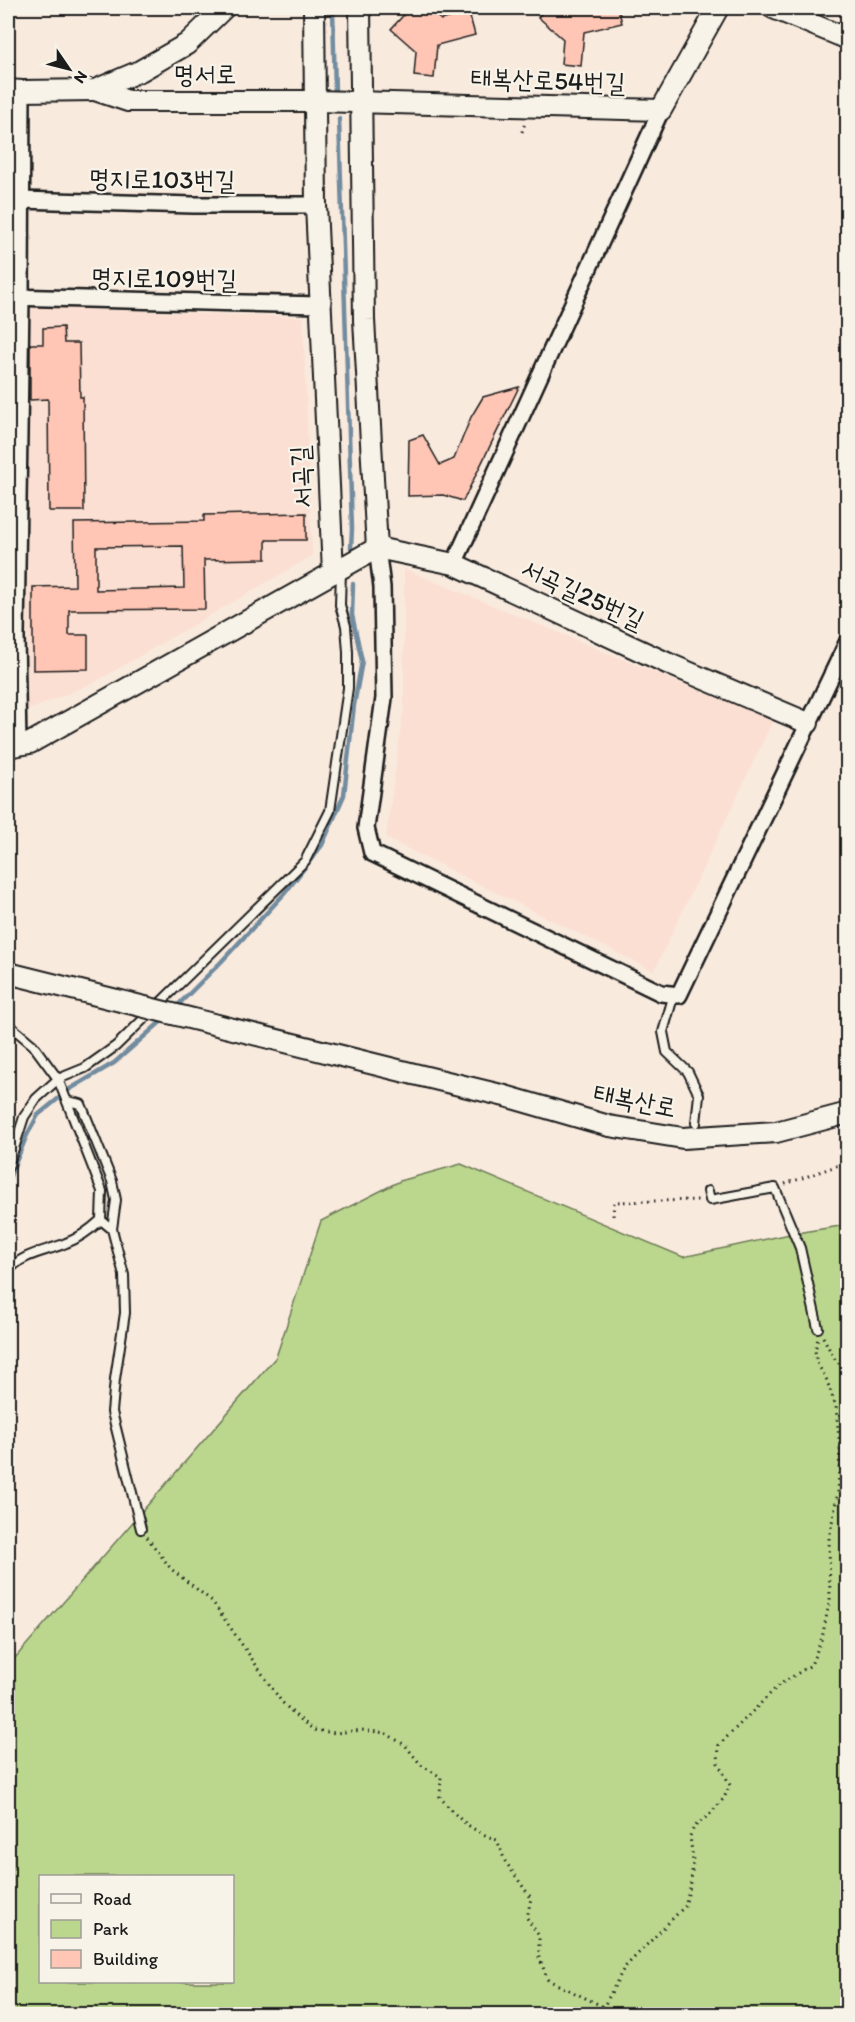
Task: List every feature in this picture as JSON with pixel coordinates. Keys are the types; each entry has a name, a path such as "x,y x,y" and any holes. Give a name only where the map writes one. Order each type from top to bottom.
{"street":[{"name":"명서로","path":"95,90 140,71 187,44 224,8"},
{"name":"서곡길","path":"314,8 316,205 320,305 337,570"},
{"path":"360,8 364,320 377,548 382,587 384,698 366,828 372,853 661,993 679,995 848,641"},
{"name":"태복산로54번길","path":"316,101 661,110 718,8"},
{"path":"773,8 848,39"},
{"name":"명서로","path":"15,90 95,90 128,101 316,101"},
{"path":"15,90 13,746 30,743 377,548"},
{"path":"454,564 661,110"},
{"name":"명지로103번길","path":"14,199 193,205 316,205"},
{"name":"명지로109번길","path":"14,298 320,305"},
{"name":"서곡길25번길","path":"377,548 454,564 669,664 808,723"},
{"name":"태복산로","path":"8,974 505,1096 609,1126 683,1138 776,1132 848,1113"}],"lane":[{"path":"8,1167 24,1117 36,1099 58,1079 85,1068 116,1046 305,861 330,812 348,688 346,626 340,604 337,570"},
{"path":"674,994 663,1032 667,1052 688,1072 699,1095 696,1123"},
{"path":"8,1024 33,1045 58,1079 102,1191 101,1220 87,1233 65,1244 15,1262 8,1271"},
{"path":"8,1031 22,1036"},
{"path":"67,1101 81,1104 112,1181 116,1200 112,1229 124,1275 125,1313 112,1412 141,1529"},
{"path":"708,1191 710,1200 775,1188 800,1248 818,1328"},
{"path":"101,1220 112,1229"}],"path":[{"path":"775,1188 848,1162"},
{"path":"613,1216 614,1202 710,1200"},
{"path":"818,1328 834,1358 848,1373"},
{"path":"600,2014 624,1968 686,1906 692,1871 690,1836 694,1827 724,1798 730,1785 718,1763 719,1745 779,1685 810,1665 822,1638 830,1599 829,1538 838,1492 840,1448 836,1407 826,1378 817,1363 815,1351 819,1337 818,1328"},
{"path":"141,1529 171,1569 212,1601 281,1701 295,1715 314,1730 336,1734 362,1730 385,1733 405,1745 421,1765 441,1777 440,1797 455,1816 475,1832 497,1840 505,1861 531,1898 527,1918 539,1936 540,1957 548,1980 604,2007 610,2014"},
{"path":"573,2014 604,2007"}],"shaded area":[{"path":"29,307 303,317 312,556 95,682 27,711"},
{"path":"404,569 773,721 654,971 386,838 404,705"}],"green space":[{"path":"461,1164 683,1257 790,1234 847,1225 847,2014 8,2014 8,1666 276,1357 321,1221 400,1181"}],"building":[{"path":"410,8 427,8 441,20 469,13 475,35 437,45 434,78 414,76 416,51 391,29"},
{"path":"547,8 618,8 622,23 584,32 581,66 561,64 563,39 538,17"},
{"path":"63,327 64,343 79,343 80,397 83,397 84,511 49,511 48,399 30,400 30,344 43,344 43,328"},
{"path":"519,387 463,501 443,495 408,496 409,440 423,435 440,465 454,459 471,417 483,397"},
{"path":"306,513 306,540 266,540 266,559 204,560 205,609 69,610 69,635 88,635 88,669 33,670 33,587 75,586 74,523 204,521 204,515","holes":["183,546 184,588 96,590 96,547"]}],"waterway":[{"path":"333,8 335,93"},
{"path":"339,119 351,548"},
{"path":"174,1009 284,894 322,845 344,795 354,705 362,661 352,615 353,584"},
{"path":"8,1181 38,1115 70,1089 114,1063 164,1019"}]}
